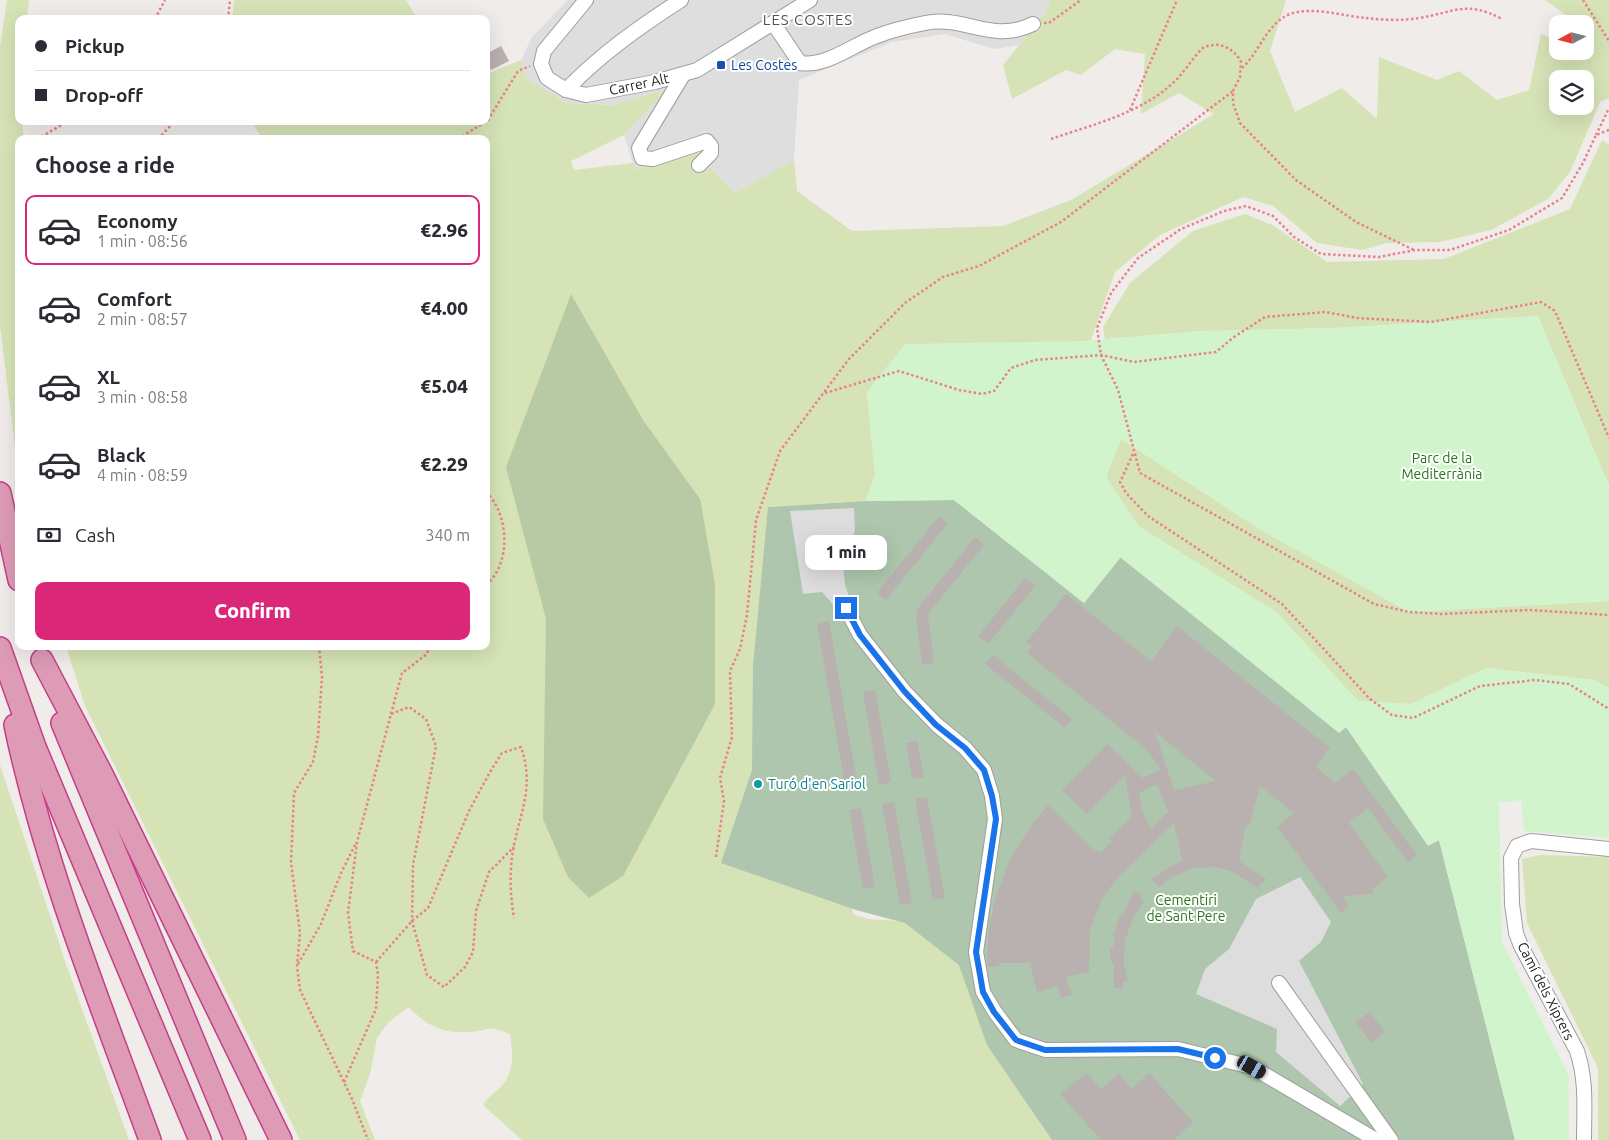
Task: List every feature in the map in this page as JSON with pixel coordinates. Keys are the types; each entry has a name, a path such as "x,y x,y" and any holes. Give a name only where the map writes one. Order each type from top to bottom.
{"highway":[{"path":"0,492 15,561"},
{"path":"2,653 33,803 67,914 150,1140"},
{"path":"2,653 35,747 200,1140"},
{"path":"40,653 60,717 89,793 235,1140"},
{"path":"40,653 102,774 280,1140"}],"street":[{"path":"541,64 544,51 586,0"},
{"path":"566,90 587,68 631,32 681,0"},
{"name":"Carrer Alt","path":"541,64 547,78 566,90 586,95 639,86 697,70 810,0"},
{"path":"773,23 800,63 809,64 823,61 878,35 927,22 964,24 985,31 1000,32 1024,29 1033,24"},
{"path":"683,75 644,135 639,148 642,158 653,159 707,140 711,146 711,153 699,165"},
{"path":"846,608 860,635 905,692 936,725 965,748 984,770 992,796 996,819 976,952 983,992 994,1012 1016,1040 1045,1050 1178,1049 1252,1067 1376,1140"},
{"name":"Camí dels Xiprers","path":"1584,1140 1585,1088 1582,1066 1577,1051 1520,946 1513,918 1511,858 1517,846 1531,841 1609,849"},
{"path":"1279,983 1391,1140"}],"path":[{"path":"157,15 165,0"},
{"path":"228,15 230,0"},
{"path":"1033,24 1049,23 1081,0"},
{"path":"1130,112 1177,0"},
{"path":"1583,0 1609,41"},
{"path":"1415,250 1356,222 1296,180 1240,123 1233,103 1233,91 1242,68 1268,32 1292,13 1312,12 1376,20 1406,20 1471,6 1488,10 1502,19"},
{"path":"1051,139 1130,112 1153,98 1176,80 1195,55 1210,44 1223,45 1231,50 1239,57 1242,68"},
{"path":"490,117 518,71 541,64"},
{"path":"716,857 724,801 720,778 732,736 730,671 740,648 747,616 756,520 780,452 849,359 905,303 943,277 979,266 1061,222 1233,91"},
{"path":"1609,108 1583,163 1562,198 1509,230 1450,250 1415,250 1379,257 1321,254 1294,237 1273,216 1246,206 1224,210 1181,229 1138,258 1111,293 1097,328 1101,355 1118,390 1133,454 1140,473 1374,604 1409,612 1441,614 1530,610 1609,615"},
{"path":"44,135 62,125"},
{"path":"162,135 171,125"},
{"path":"464,135 480,125"},
{"path":"1596,135 1609,130"},
{"path":"824,393 899,370 959,390 982,394 994,391 1011,368 1035,360 1101,355 1134,362 1216,352 1234,337 1266,317 1326,312 1357,318 1431,322 1541,302 1555,311 1609,438"},
{"path":"1133,454 1120,482 1126,493 1148,516 1282,604 1370,699 1392,715 1413,718 1480,686 1535,680 1569,684 1609,709"},
{"path":"490,495 496,500 504,529 503,559 495,578 490,582"},
{"path":"319,650 322,677 318,736 313,762 294,793 291,862 300,933 297,966 300,990 344,1082 368,1140"},
{"path":"376,962 353,951 348,913 358,838 402,673 426,654 428,650"},
{"path":"391,714 409,706 426,719 436,746 413,865 412,920 427,975 444,987 465,967 473,952 476,911 490,872 514,847"},
{"path":"344,1082 376,1009 378,975 376,962 412,920 428,908 469,811 490,772 502,754 521,747 528,765 528,783 514,847 510,883 514,918"},
{"path":"297,966 321,924 341,873 358,838"}],"shaded area":[{"path":"568,0 1051,0 1045,13 1019,45 994,49 945,34 892,42 799,80 794,160 735,193 696,152 635,170 624,135 665,91 613,105 566,103 526,78 521,60 532,37"},
{"path":"854,508 855,532 845,546 842,558 845,584 852,607 839,611 822,592 803,594 790,511"},
{"path":"1300,877 1331,922 1321,942 1299,961 1363,1084 1340,1106 1276,1052 1277,1029 1196,994 1205,969 1229,949 1256,899"}],"green space":[{"path":"7,0 29,0 27,15 15,15 15,125 22,125 24,135 15,135 15,447 0,326 0,46"},
{"path":"234,0 406,0 415,15 232,15"},
{"path":"1051,0 1286,0 1270,51 1295,112 1342,88 1377,119 1379,57 1437,80 1459,71 1497,100 1529,90 1541,34 1549,38 1549,60 1594,60 1594,15 1565,15 1545,0 1609,0 1609,98 1600,102 1570,172 1548,199 1491,230 1440,242 1387,243 1362,250 1317,243 1273,206 1243,197 1160,235 1115,272 1091,340 867,392 875,475 866,501 768,507 796,601 853,914 867,919 945,924 1053,1140 522,1140 483,1105 503,1085 508,1076 512,1058 510,1034 493,1028 470,1032 443,1030 428,1023 408,1007 388,1023 377,1038 370,1074 360,1101 375,1140 300,1140 85,706 67,650 490,650 490,135 260,135 254,125 490,125 490,72 521,60 526,78 566,103 613,105 666,90 624,135 571,161 574,170 633,163 635,170 696,152 735,193 794,160 797,191 852,231 1003,226 1071,200 1214,114 1179,93 1141,114 1145,54 1115,49 1081,75 1066,70 1012,99 1003,65 1045,13"},
{"path":"1602,140 1609,145 1609,486 1538,316 1336,328 1203,331 1105,339 1103,327 1130,283 1193,231 1245,214 1272,225 1327,262 1444,259 1570,209"},
{"path":"571,294 643,420 700,499 715,584 715,704 623,876 589,898 568,877 543,819 546,619 506,467"},
{"name":"Parc de la Mediterrània","path":"1538,316 1609,486 1609,601 1409,612 1261,530 1121,439 1106,477 1138,526 1276,612 1358,701 1411,704 1486,668 1594,680 1609,688 1609,838 1524,831 1521,800 1499,803 1502,942 1569,1076 1569,1140 1515,1140 1439,840 1428,846 1346,727 1339,733 1121,557 1084,603 954,500 866,501 875,475 867,392 905,344 1083,341 1203,331 1336,328"},
{"path":"1121,439 1261,530 1409,612 1609,601 1609,688 1594,680 1486,668 1411,704 1358,701 1276,612 1138,526 1106,477"},
{"name":"Cementiri de Sant Pere","path":"954,500 1084,603 1120,557 1339,732 1346,727 1428,845 1439,840 1515,1140 1052,1140 987,1045 959,965 905,923 856,910 721,863 752,770 753,666 768,507 866,501"},
{"path":"0,765 67,967 129,1140 0,1140"},
{"path":"1540,855 1609,857 1609,1140 1598,1140 1598,1068 1527,923 1522,859"}],"building":[{"path":"501,46 509,61 491,70 490,52"},
{"path":"939,516 948,523 886,600 877,593"},
{"path":"975,537 984,545 928,614 934,663 922,665 916,616 918,608"},
{"path":"1025,578 1035,586 988,644 978,636"},
{"path":"1066,594 1151,661 1177,626 1330,748 1316,767 1335,783 1353,769 1417,855 1408,862 1368,808 1349,823 1388,877 1372,889 1373,894 1342,896 1349,906 1341,913 1277,827 1294,813 1260,786 1249,826 1246,825 1239,861 1266,879 1258,888 1231,871 1214,867 1193,868 1172,877 1159,887 1151,879 1182,860 1174,823 1117,878 1102,899 1090,930 1089,972 1066,977 1072,995 1061,998 1057,986 1037,992 1030,963 999,963 999,966 987,967 988,935 994,902 1010,859 1033,823 1048,805 1095,852 1097,850 1101,853 1112,841 1109,838 1132,817 1125,775 1087,814 1062,790 1107,744 1143,778 1161,769 1146,749 1027,653 1032,647 1026,642","holes":["1155,732 1216,781 1174,790","1157,784 1168,812 1151,829 1142,811 1139,793"]},
{"path":"829,621 858,788 846,791 817,624"},
{"path":"993,655 1072,719 1065,728 985,664"},
{"path":"875,690 891,782 879,785 863,692"},
{"path":"917,741 924,777 912,779 906,743"},
{"path":"927,797 945,898 933,900 915,799"},
{"path":"894,802 912,903 900,905 882,804"},
{"path":"861,808 875,887 863,889 849,810"},
{"path":"1134,891 1141,894 1140,897 1144,901 1133,918 1125,940 1124,964 1128,980 1123,982 1123,988 1114,988 1114,964 1110,960 1110,948 1113,947 1115,937 1113,936 1120,915 1122,916"},
{"path":"1370,1012 1385,1032 1371,1043 1355,1022"},
{"path":"1087,1073 1101,1089 1119,1074 1132,1089 1149,1073 1193,1122 1174,1140 1101,1140 1060,1094"}],"place":[{"name":"Les Costes","path":"721,65"},
{"name":"Turó d'en Sariol","path":"758,784"}],"district":[{"name":"LES COSTES","path":"808,19"}],"route":[{"path":"846,608 860,635 905,692 936,725 965,748 984,770 992,796 996,819 980,911 976,952 983,992 994,1012 1016,1040 1045,1050 1178,1049 1215,1058"}]}
